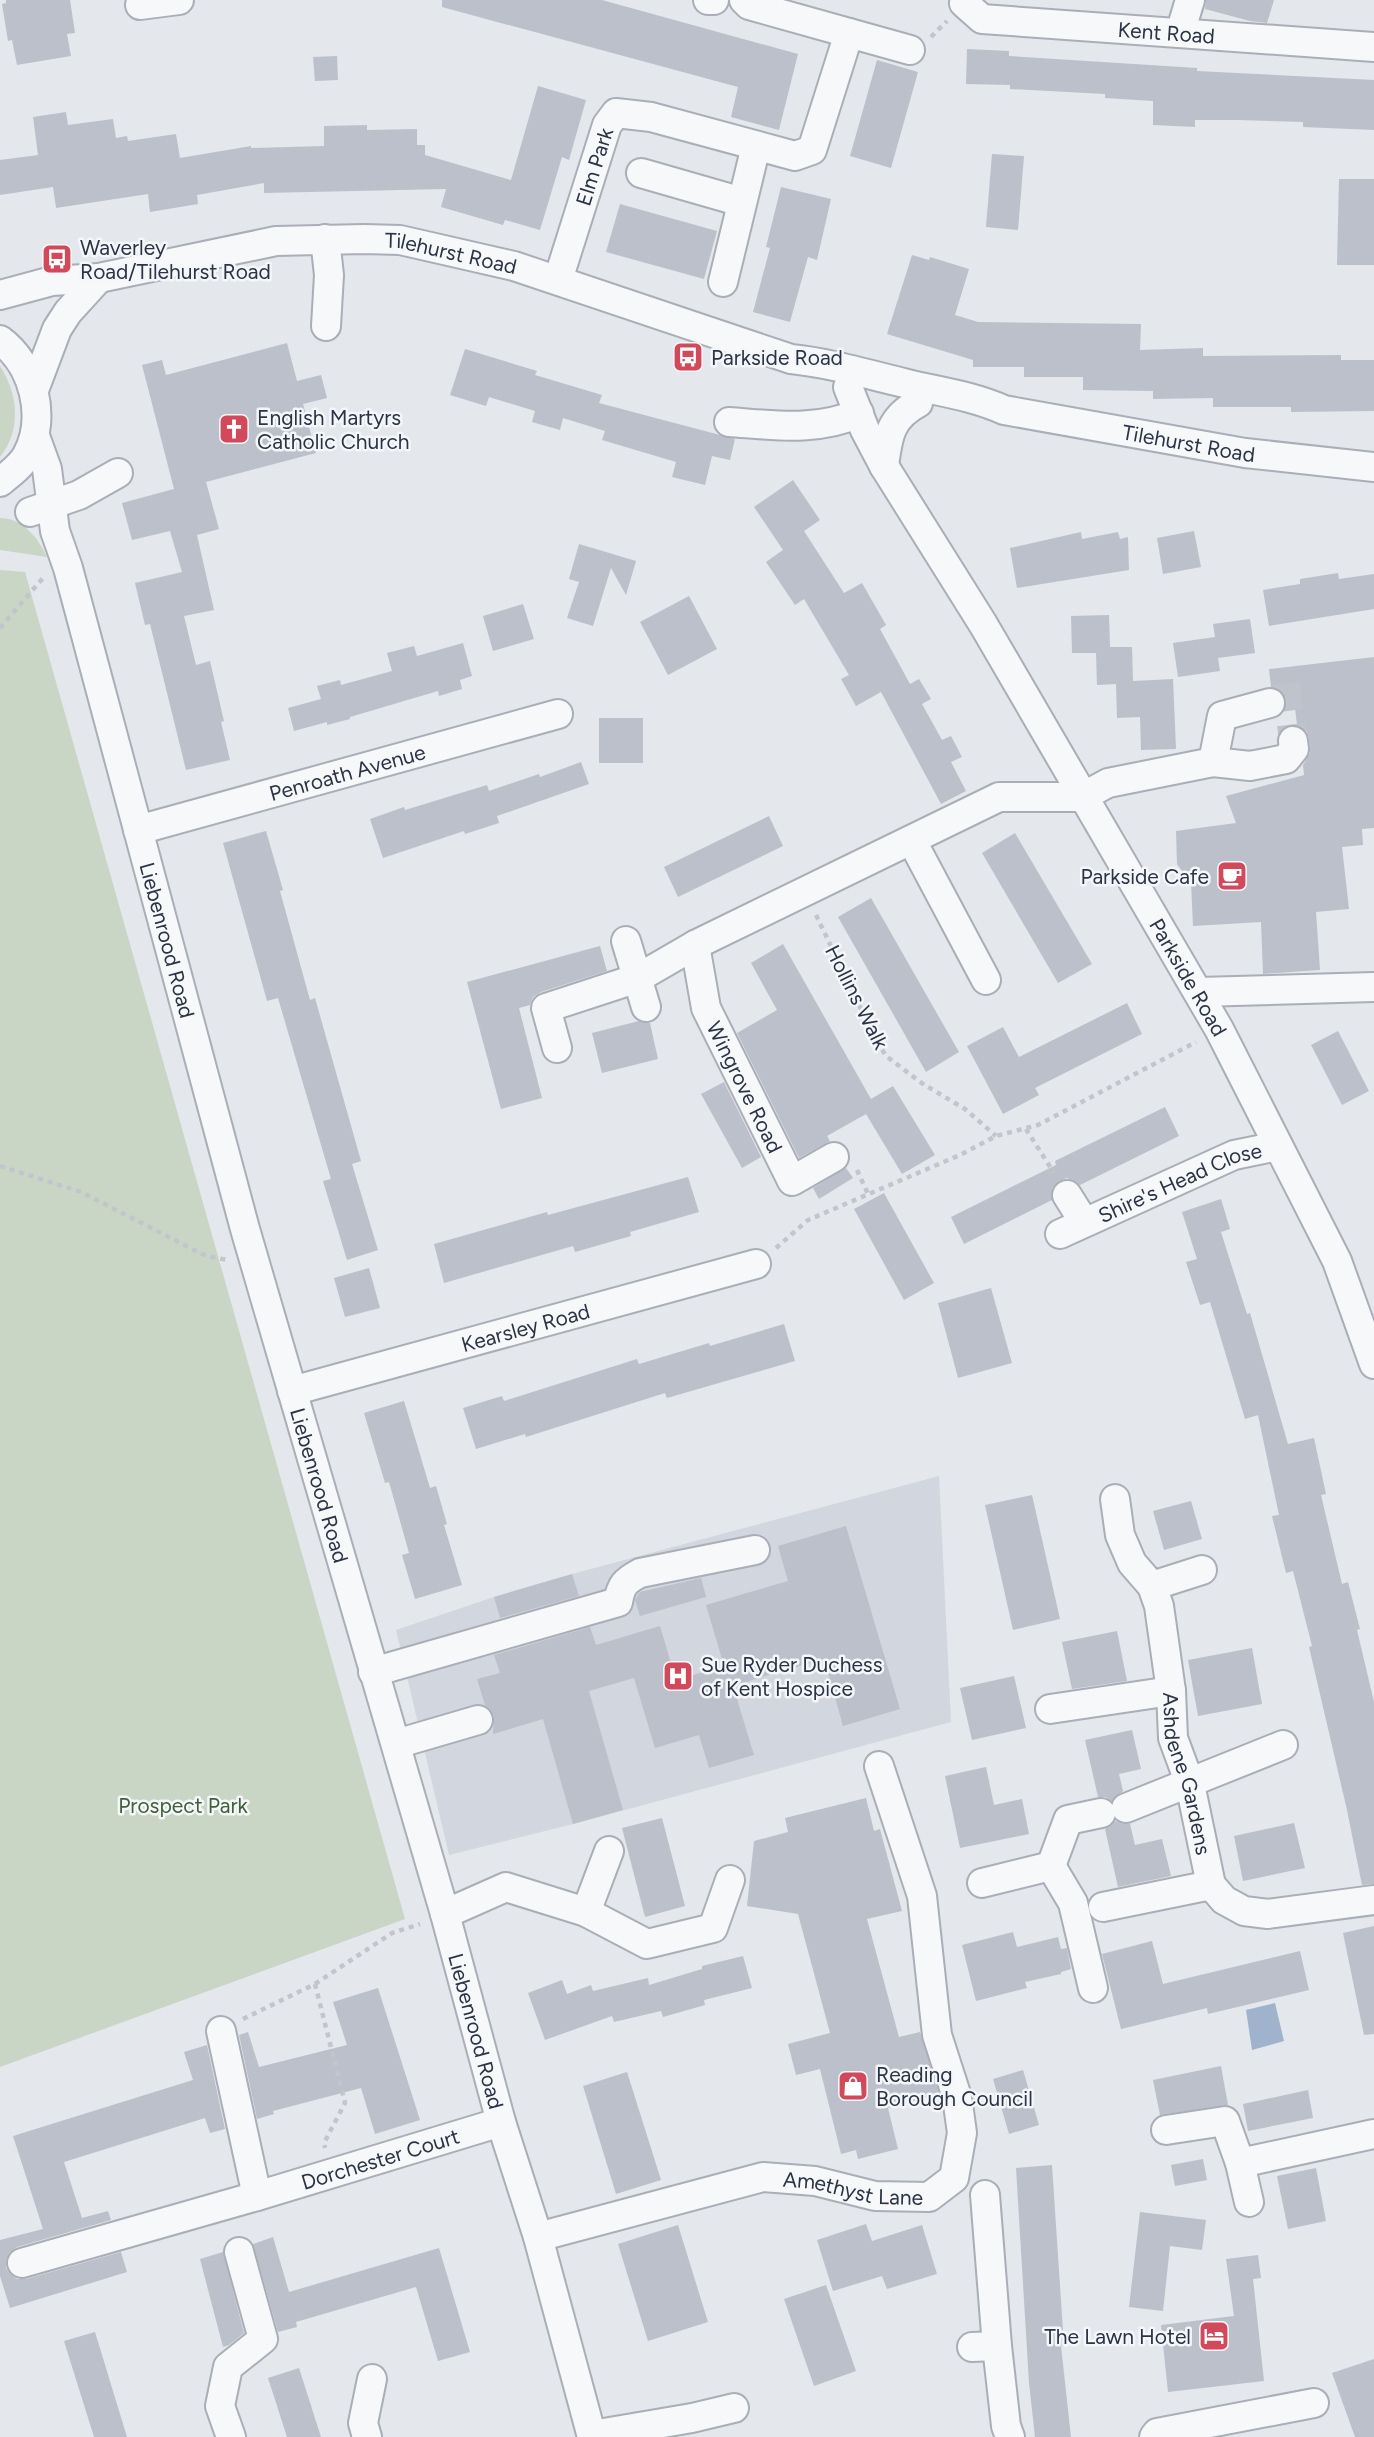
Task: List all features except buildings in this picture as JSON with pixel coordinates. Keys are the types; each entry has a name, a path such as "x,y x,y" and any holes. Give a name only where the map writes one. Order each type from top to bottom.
{"street":[{"path":"140,5 179,0"},
{"path":"708,0 714,0"},
{"path":"744,0 749,5 910,50"},
{"path":"1180,33 1190,0"},
{"name":"Kent Road","path":"965,1 982,19 1374,47"},
{"name":"Elm Park","path":"558,280 607,125 617,113 651,117 795,156 812,150 849,33"},
{"path":"723,282 756,146"},
{"path":"641,173 742,202"},
{"path":"325,239 329,275 326,326"},
{"name":"Tilehurst Road","path":"0,295 52,281 99,278 276,241 400,240 514,266 791,359 826,363 979,399 1004,410 1245,453 1374,467"},
{"path":"0,482 16,470 26,457 35,436 34,390 57,329 68,312 99,278"},
{"path":"0,340 11,348 24,367 34,390"},
{"name":"Tilehurst Road","path":"791,359 818,378 848,387 973,413 1004,410"},
{"name":"Parkside Road","path":"848,387 884,466 983,624 1219,1028 1336,1261 1374,1364"},
{"path":"884,466 892,425 905,410 918,403"},
{"path":"729,422 805,426 840,422 859,414"},
{"name":"Liebenrood Road","path":"35,436 47,469 41,507 55,531 68,568 256,1265 445,1914 501,2122 538,2237 592,2436"},
{"path":"0,497 23,506 41,507 79,495 118,473"},
{"path":"1213,762 1222,716 1270,703"},
{"name":"Penroath Avenue","path":"138,830 558,714"},
{"path":"557,1048 546,1008 638,978 695,945 999,797 1082,797 1108,783 1213,762 1250,766 1286,759 1294,749 1293,740"},
{"path":"912,841 986,980"},
{"path":"626,941 646,1007"},
{"name":"Wingrove Road","path":"695,945 706,1008 792,1181 834,1157"},
{"path":"1199,992 1374,986"},
{"name":"Shire's Head Close","path":"1068,1195 1072,1228 1234,1156 1278,1146"},
{"name":"Kearsley Road","path":"292,1391 756,1264"},
{"name":"Ashdene Gardens","path":"1115,1499 1120,1535 1132,1563 1152,1586 1159,1606 1171,1691 1173,1738 1190,1784 1211,1885 1224,1900 1244,1911 1268,1914 1374,1900"},
{"path":"373,1672 618,1602 621,1586 626,1580 640,1573 755,1550"},
{"path":"1152,1586 1202,1570"},
{"path":"1050,1709 1171,1691"},
{"path":"396,1744 478,1720"},
{"path":"1051,1866 1068,1820 1114,1810 1190,1784 1283,1745"},
{"name":"Amethyst Lane","path":"538,2237 763,2177 816,2180 875,2196 929,2197 954,2178 962,2133 957,2097 937,2035 922,1896 879,1766"},
{"path":"586,1912 609,1851"},
{"path":"982,1883 1051,1866"},
{"path":"1051,1866 1073,1903 1093,1988"},
{"path":"445,1914 506,1887 586,1912 647,1944 713,1928 730,1880"},
{"path":"1103,1907 1211,1885"},
{"path":"221,2031 257,2196"},
{"path":"1166,2130 1225,2121 1240,2163 1249,2202"},
{"name":"Dorchester Court","path":"22,2263 501,2122"},
{"path":"1240,2163 1374,2134"},
{"path":"985,2195 984,2346 1010,2437"},
{"path":"231,2437 220,2406 228,2367 263,2339 239,2252"},
{"path":"367,2437 363,2423 372,2379"},
{"path":"1154,2437 1157,2433 1314,2403"},
{"path":"592,2436 696,2427 734,2407"}],"path":[{"path":"910,50 933,36 965,1"},
{"path":"0,628 47,573"},
{"name":"Hollins Walk","path":"806,891 817,919 886,1056 923,1084 965,1109 996,1136"},
{"path":"756,1264 808,1220 960,1155 996,1136 1038,1125 1219,1028"},
{"path":"1026,1129 1068,1195"},
{"path":"0,1166 81,1192 205,1256 256,1265"},
{"path":"221,2031 315,1984 392,1933 445,1914"},
{"path":"315,1984 345,2103 324,2143 333,2172"}],"shaded area":[{"name":"Sue Ryder Duchess of Kent Hospice","path":"939,1476 951,1722 449,1855 396,1630 572,1574"}],"green space":[{"path":"0,366 11,388 15,412 12,435 0,457"},
{"path":"0,518 23,525 47,557 0,550"},
{"name":"Prospect Park","path":"0,570 25,572 405,1919 0,2067"}],"water":[{"path":"1275,2003 1284,2041 1252,2050 1246,2010"}],"tunnel":[{"path":"1286,683 1293,741"}],"place":[{"name":"Waverley Road/Tilehurst Road","path":"57,259"},
{"name":"Parkside Road","path":"688,357"},
{"name":"English Martyrs Catholic Church","path":"234,429"},
{"name":"Parkside Cafe","path":"1232,876"},
{"name":"Sue Ryder Duchess of Kent Hospice","path":"678,1676"},
{"name":"Reading Borough Council","path":"853,2086"},
{"name":"The Lawn Hotel","path":"1214,2336"}]}
